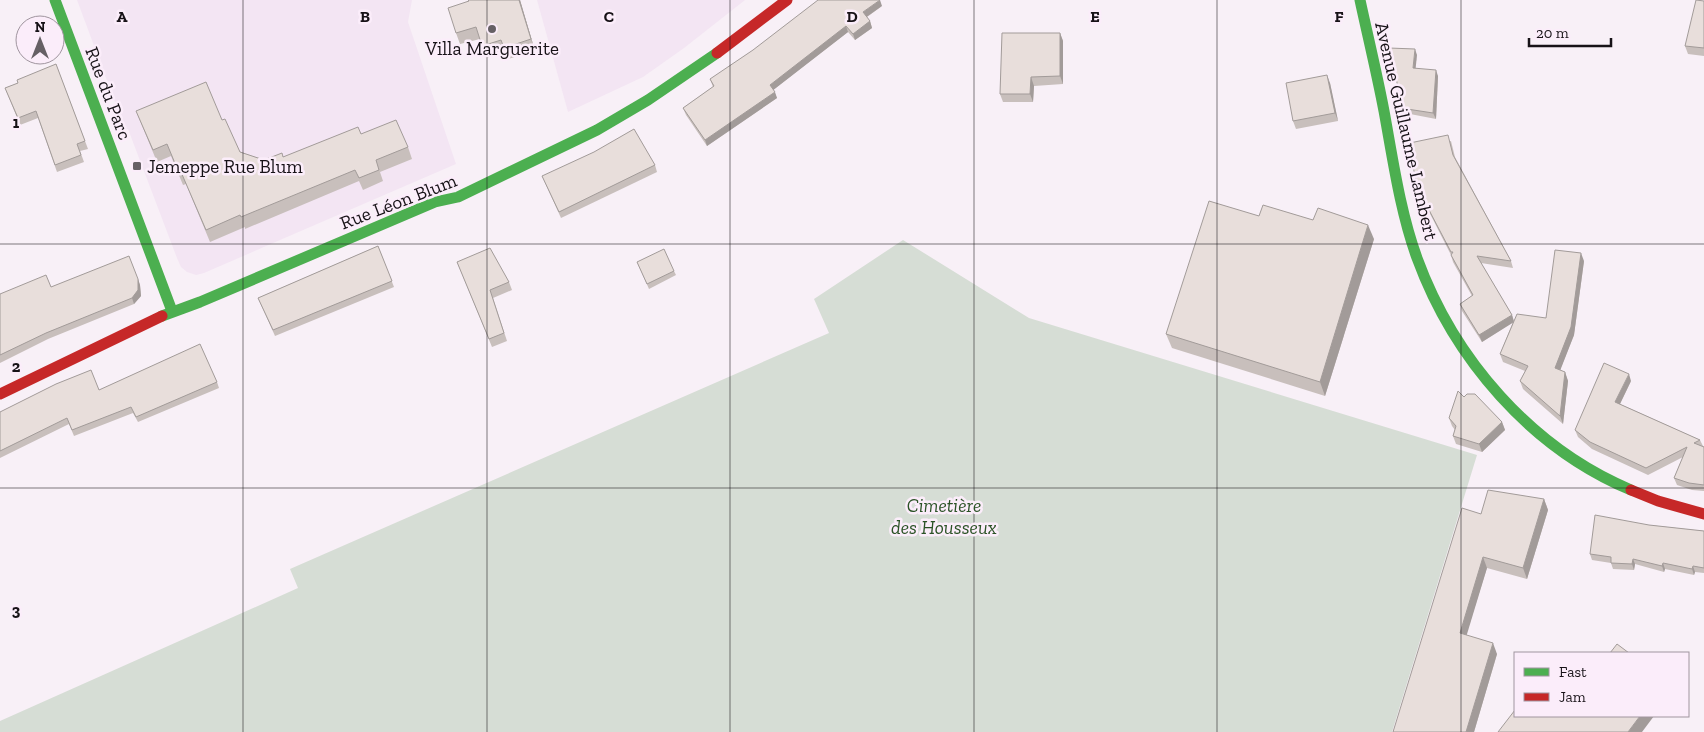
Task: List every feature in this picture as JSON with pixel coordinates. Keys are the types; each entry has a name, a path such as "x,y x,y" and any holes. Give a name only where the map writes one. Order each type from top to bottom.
{"street":[{"name":"Rue du Parc","path":"55,0 172,311"},
{"name":"Rue Léon Blum","path":"0,394 172,311 200,302 435,202 458,197 598,130 669,87 787,0"},
{"name":"Avenue Guillaume Lambert","path":"1360,0 1405,217 1413,246 1436,301 1470,359 1488,385 1521,419 1564,453 1620,487 1651,500 1704,514"}],"shaded area":[{"path":"77,0 412,0 408,22 456,164 204,273 196,275 187,272 181,267 177,258 128,129 125,129"},
{"path":"537,0 745,0 684,48 643,77 568,112"}],"green space":[{"name":"Cimetière des Housseux","path":"903,240 1029,318 1477,455 1392,732 0,732 0,721 298,588 290,569 829,333 814,299"}],"building":[{"name":"Villa Marguerite","path":"468,0 519,0 531,39 504,48 501,40 482,46 476,27 456,33 448,8"},
{"path":"818,0 880,0 863,12 870,21 853,34 846,26 770,85 775,92 705,140 683,108 714,86 710,79 753,50"},
{"path":"1696,0 1704,1 1704,48 1685,46"},
{"path":"1002,33 1060,33 1060,76 1031,77 1030,94 1000,94"},
{"path":"1389,48 1415,49 1413,68 1436,70 1433,113 1407,109 1407,113 1404,113"},
{"path":"56,65 85,141 77,144 81,155 55,165 36,111 18,118 5,88 18,83 17,80"},
{"path":"1327,75 1335,113 1293,121 1286,83"},
{"path":"206,82 222,120 225,119 240,152 264,160 282,153 283,157 358,127 361,134 396,120 408,147 376,160 379,170 359,178 355,170 206,230 167,144 153,150 136,111"},
{"path":"634,129 655,165 559,212 542,176 594,152"},
{"path":"1448,135 1453,155 1511,261 1477,256 1512,315 1479,335 1460,304 1473,295 1451,255 1453,252 1451,252 1418,189 1410,153 1406,152 1405,144"},
{"path":"1209,201 1259,216 1263,205 1313,220 1318,208 1368,225 1320,382 1166,334"},
{"path":"378,246 392,281 273,330 258,298"},
{"path":"490,248 509,282 490,290 504,333 489,339 457,262"},
{"path":"664,249 674,271 647,284 637,262"},
{"path":"1555,250 1581,253 1571,327 1555,368 1565,372 1560,416 1520,381 1528,366 1500,354 1517,314 1546,318"},
{"path":"129,256 138,279 138,290 132,298 46,333 0,355 0,294 46,275 51,287"},
{"path":"200,344 217,382 136,417 131,407 72,430 67,418 0,451 0,412 56,384 91,370 99,390"},
{"path":"1604,363 1629,374 1615,402 1700,440 1694,443 1704,447 1704,485 1674,478 1687,447 1646,468 1590,442 1575,430"},
{"path":"1458,391 1464,397 1467,394 1475,394 1502,422 1479,444 1453,436 1456,426 1449,418"},
{"path":"1488,490 1544,499 1523,568 1483,557 1460,633 1493,643 1466,732 1393,732 1462,508 1481,514"},
{"path":"1595,515 1649,525 1704,531 1704,568 1693,566 1692,569 1663,563 1662,566 1633,559 1632,564 1611,563 1611,557 1590,554"},
{"path":"1617,644 1628,652 1611,652"},
{"path":"1514,711 1514,717 1639,717 1628,732 1498,732"}],"traffic: fast":[{"path":"55,0 172,311"},
{"path":"1360,0 1411,240 1433,295 1452,331 1475,365 1500,396 1529,425 1561,450 1595,472 1631,490"},
{"path":"162,316 200,302 435,202 458,197 597,130 648,100 717,53"}],"traffic: jam":[{"path":"717,53 787,0"},
{"path":"0,394 162,316"},
{"path":"1631,490 1658,501 1704,514"}],"place":[{"name":"Villa Marguerite","path":"492,29"},
{"name":"Jemeppe Rue Blum","path":"137,166"}]}
